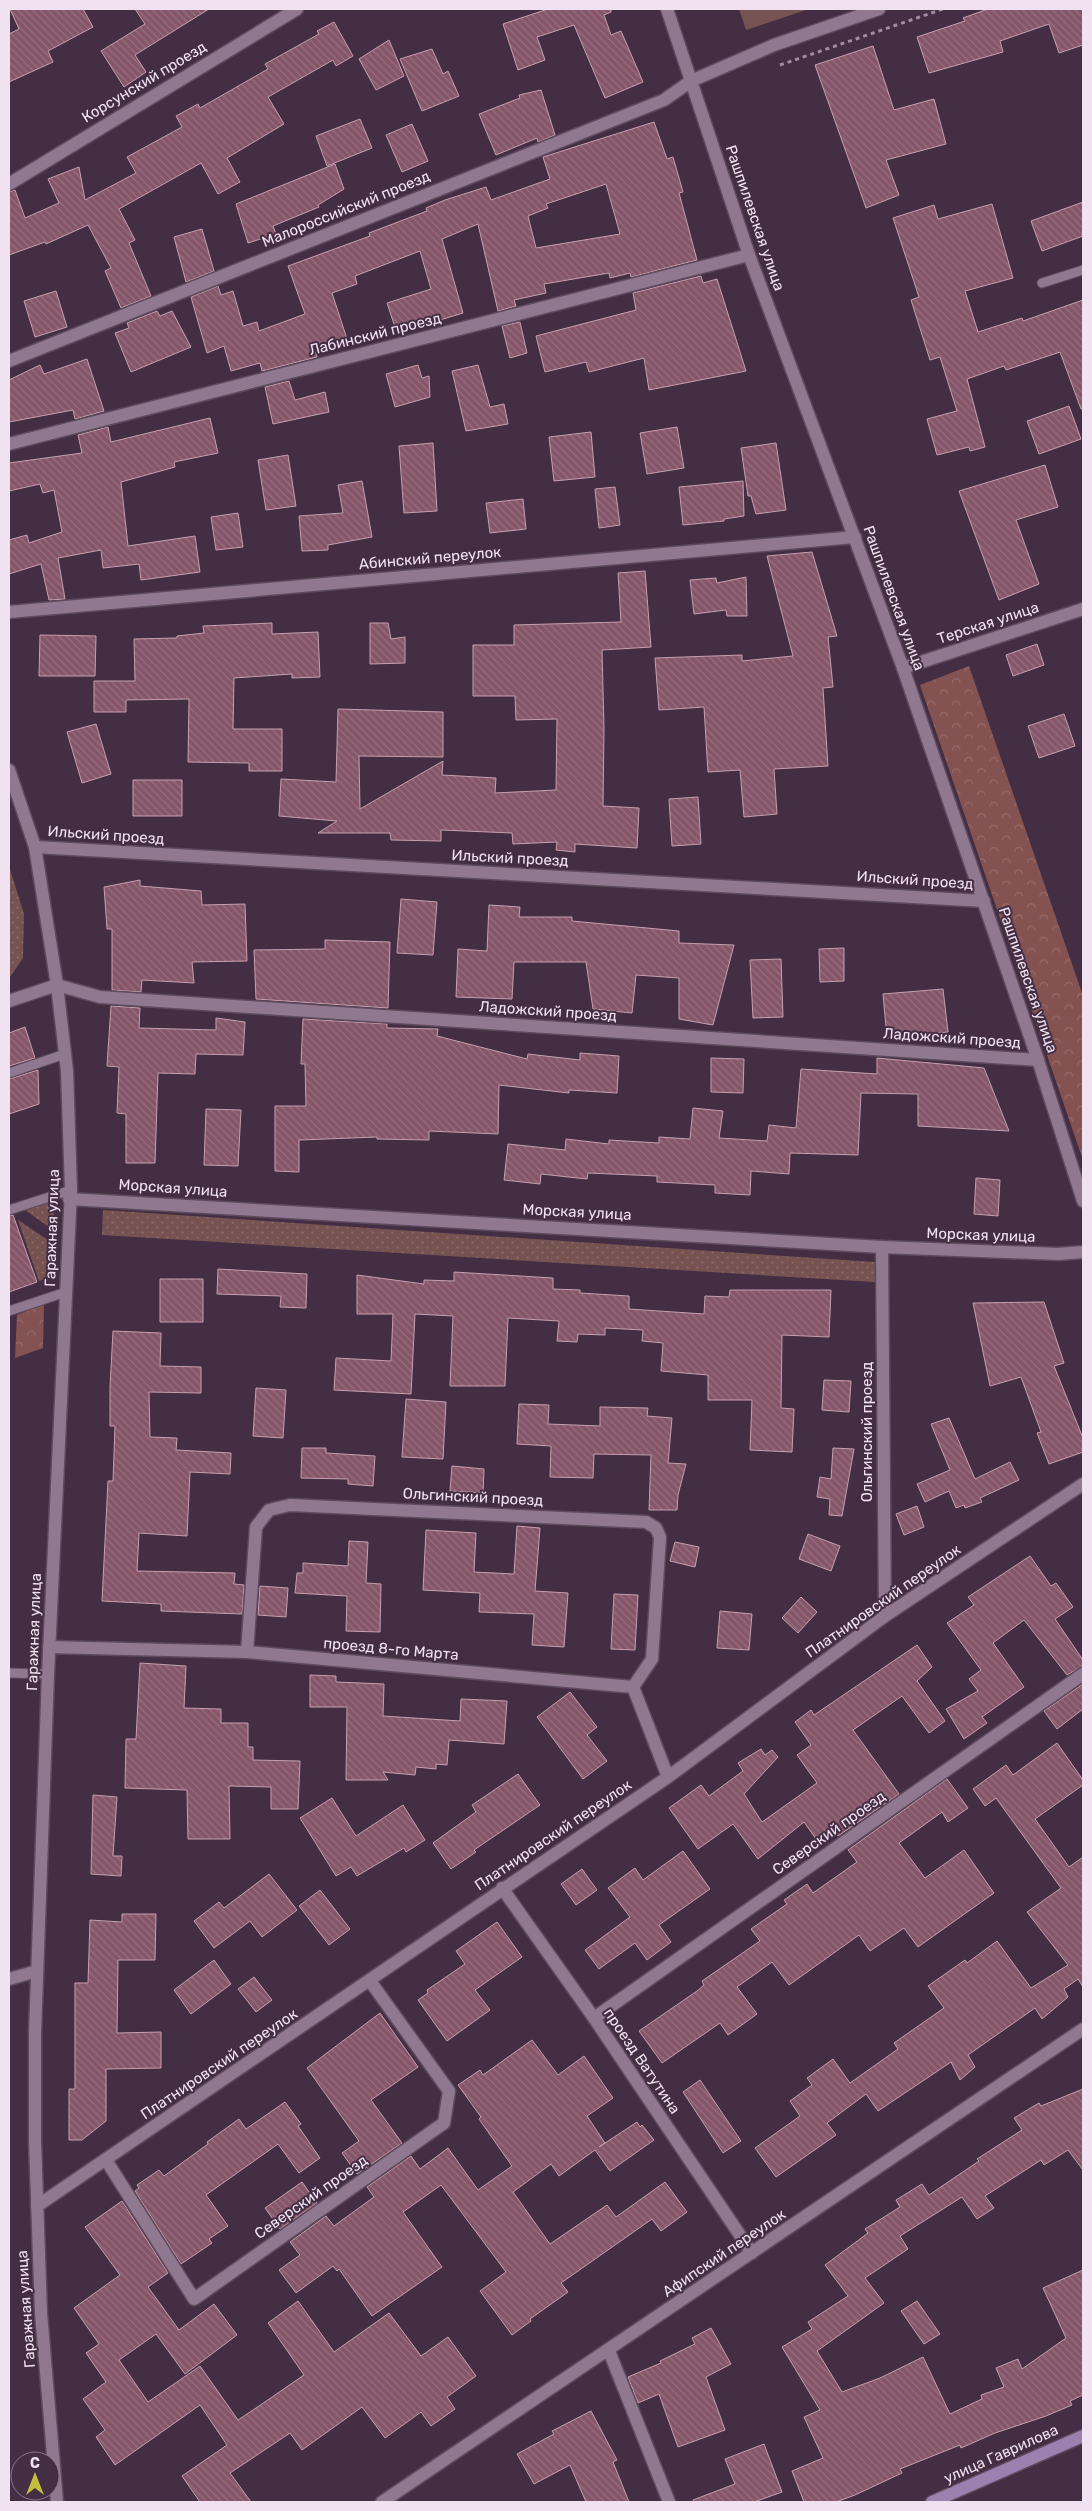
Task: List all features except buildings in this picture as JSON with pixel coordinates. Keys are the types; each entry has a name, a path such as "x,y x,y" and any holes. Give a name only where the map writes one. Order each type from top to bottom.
{"main road":[{"name":"улица Гаврилова","path":"932,2502 1083,2436"}],"street":[{"name":"Корсунский проезд","path":"9,184 297,9"},
{"name":"Рашпилевская улица","path":"667,9 750,254 903,668 1038,1060 1083,1201"},
{"name":"Малороссийский проезд","path":"9,360 664,100 691,81 774,45 880,9"},
{"name":"Лабинский проезд","path":"9,444 750,254"},
{"name":"Абинский переулок","path":"9,612 855,537"},
{"name":"Терская улица","path":"903,668 1083,609"},
{"name":"Гаражная улица","path":"9,770 35,847 57,985 67,1071 70,1194 49,1647 37,1971 35,2131 41,2313 57,2502"},
{"name":"Ильский проезд","path":"35,847 984,901"},
{"path":"9,1001 57,985"},
{"name":"Ладожский проезд","path":"57,985 100,997 1038,1060"},
{"name":"Морская улица","path":"70,1194 882,1247 1058,1254 1083,1252"},
{"name":"Ольгинский проезд","path":"882,1247 884,1616"},
{"name":"Платнировский переулок","path":"37,2206 370,1981 502,1888 668,1778 884,1616 1083,1484"},
{"name":"Ольгинский проезд","path":"247,1652 256,1526 270,1510 290,1504 646,1522 656,1528 660,1537 652,1659 633,1687"},
{"name":"проезд 8-го Марта","path":"49,1647 247,1652 633,1687"},
{"name":"Северский проезд","path":"594,2018 1083,1674"},
{"path":"633,1687 668,1778"},
{"name":"проезд Ватутина","path":"502,1888 594,2018 752,2253"},
{"path":"9,1979 37,1971"},
{"name":"Северский проезд","path":"106,2160 194,2299 444,2123 449,2091 370,1981"},
{"name":"Афипский переулок","path":"382,2502 609,2351 1083,2029"},
{"path":"609,2351 669,2502"}],"lane":[{"path":"1042,283 1083,270"},
{"path":"9,1072 65,1054"},
{"path":"9,1210 70,1194"},
{"path":"9,1311 66,1292"},
{"path":"9,1673 48,1674"}],"path":[{"path":"780,65 943,9"}],"shaded area":[{"path":"739,9 809,9 746,30"},
{"path":"9,866 24,914 23,958 10,977"},
{"path":"54,1201 53,1230 25,1210"},
{"path":"103,1210 875,1262 875,1282 102,1235"},
{"path":"18,1220 48,1240 46,1279 39,1281"}],"green space":[{"path":"969,666 1083,996 1083,1160 920,685"},
{"path":"44,1304 43,1348 15,1358 17,1315"}]}
